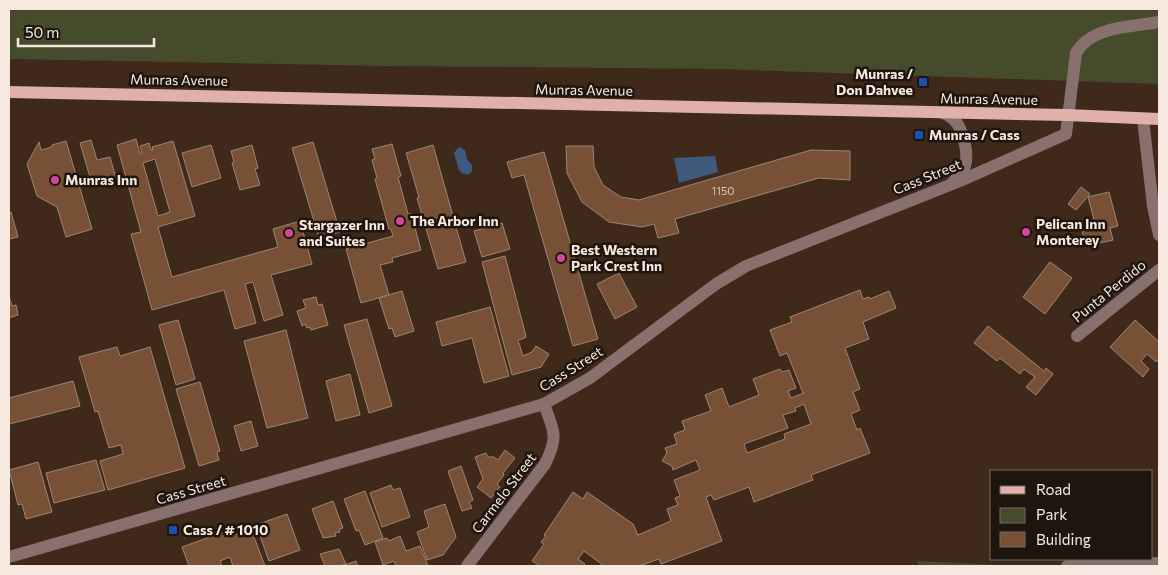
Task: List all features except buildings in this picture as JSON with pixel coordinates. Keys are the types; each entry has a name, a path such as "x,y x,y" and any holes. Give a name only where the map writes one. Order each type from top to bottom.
{"main road":[{"name":"Munras Avenue","path":"9,92 1067,115 1159,119"}],"street":[{"path":"1067,115 1076,53 1081,44 1089,38 1104,32 1159,22"},
{"path":"943,113 953,118 959,126 965,142 965,167 950,185"},
{"name":"Cass Street","path":"9,557 544,404 590,378 716,284 746,266 950,185 1066,134 1067,115"},
{"path":"1143,119 1153,206 1159,235"},
{"name":"Punta Perdido","path":"1077,336 1159,270"},
{"name":"Carmelo Street","path":"467,566 545,464 553,448 554,435 544,404"},
{"path":"1066,566 1159,564"}],"green space":[{"path":"9,9 1159,9 1159,84 721,69 384,66 9,59"},
{"path":"917,561 1026,566 919,566"}],"water":[{"path":"460,147 465,150 467,159 472,165 472,171 468,175 459,170 454,153"},
{"path":"715,156 718,172 679,183 674,158"}],"place":[{"name":"Munras / Don Dahvee","path":"923,82"},
{"name":"Munras / Cass","path":"919,135"},
{"name":"Munras Inn","path":"55,180"},
{"name":"The Arbor Inn","path":"400,221"},
{"name":"Pelican Inn Monterey","path":"1026,232"},
{"name":"Stargazer Inn and Suites","path":"289,233"},
{"name":"Best Western Park Crest Inn","path":"561,258"},
{"name":"Cass / # 1010","path":"173,530"}]}
